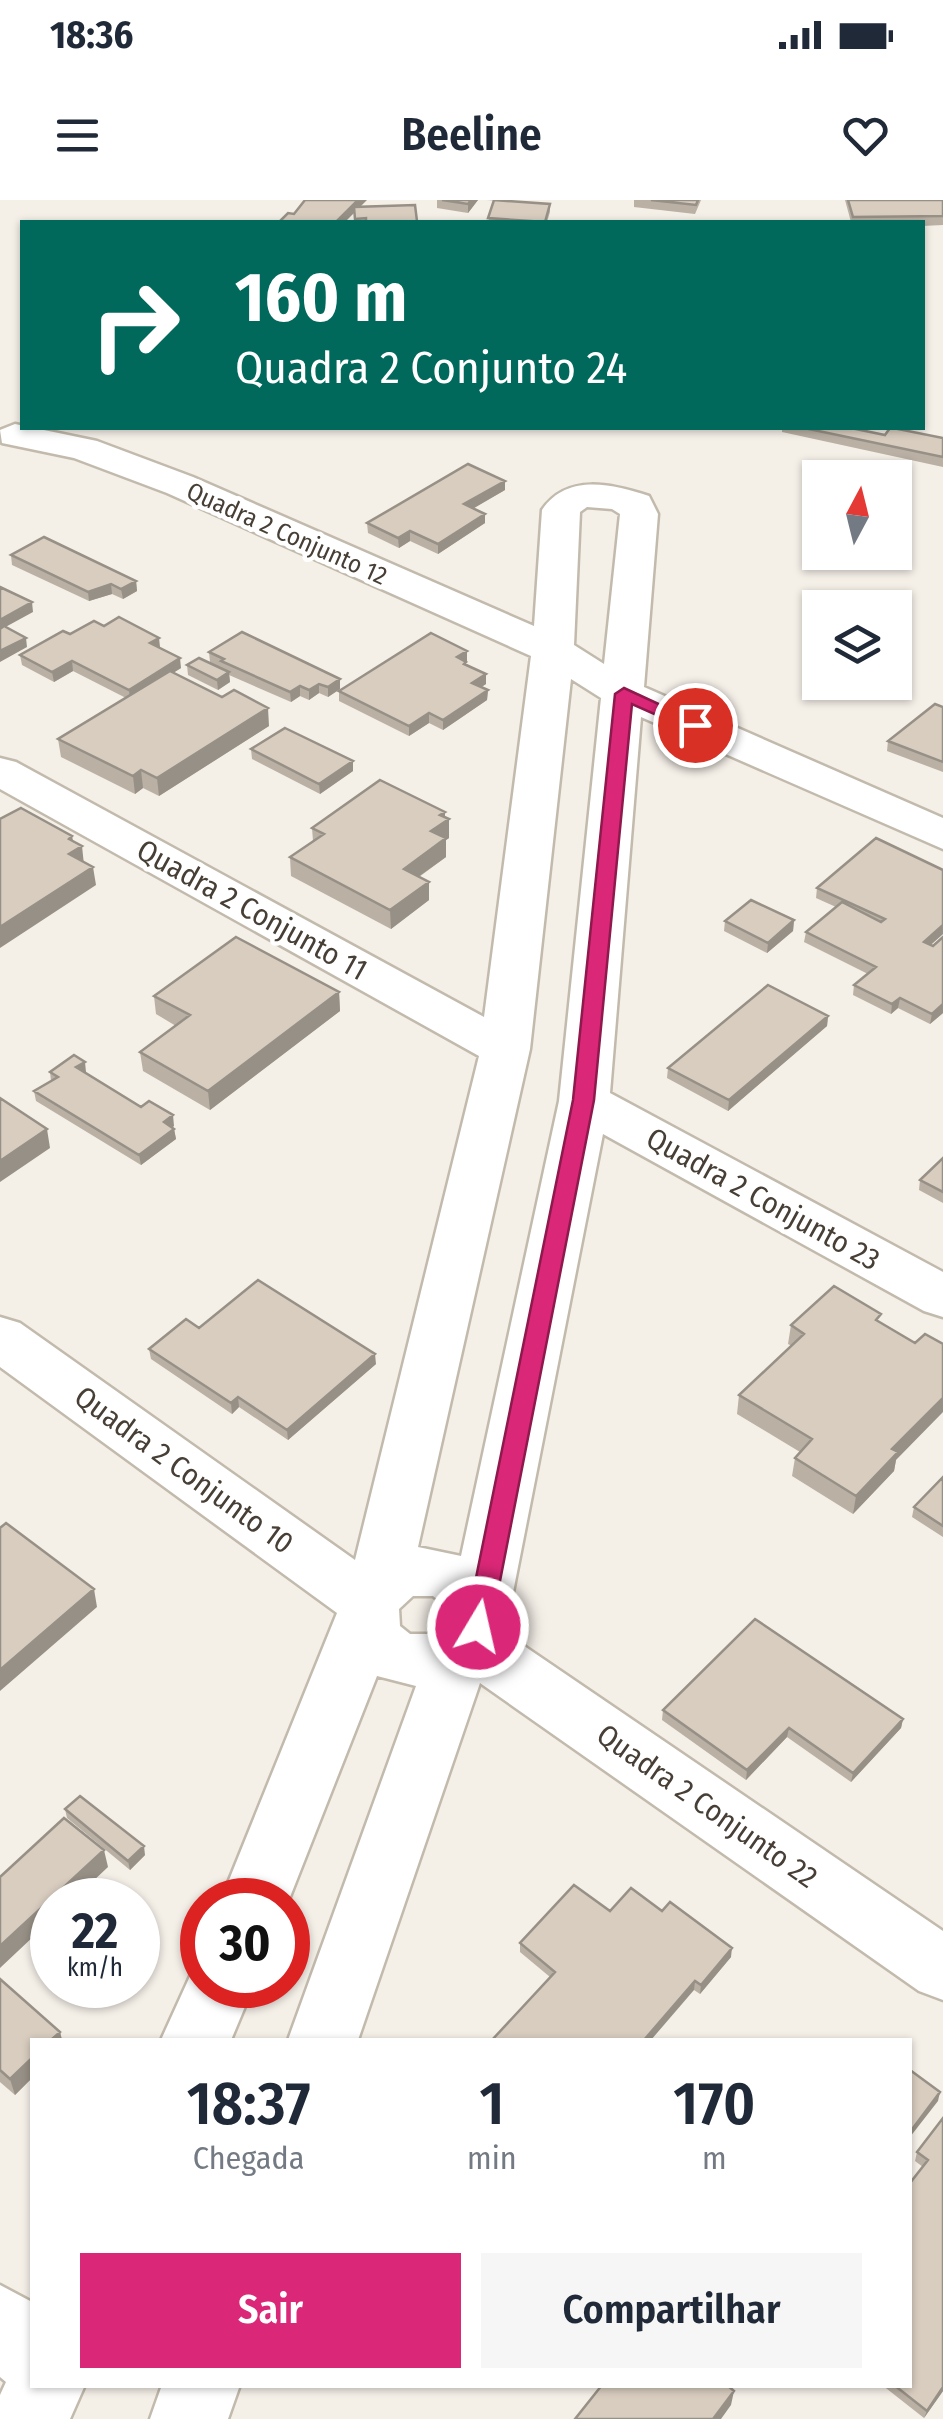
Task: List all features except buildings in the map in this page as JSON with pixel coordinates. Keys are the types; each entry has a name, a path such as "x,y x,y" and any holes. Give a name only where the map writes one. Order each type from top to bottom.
{"street":[{"name":"Quadra 2 Conjunto 12","path":"15,435 84,449 180,485 552,650 624,694 943,835"},
{"path":"264,1878 372,1604 505,1049 552,650 561,510 566,501 581,496 619,498 635,504 640,514 584,1100 470,1636 324,2038"},
{"name":"Quadra 2 Conjunto 11","path":"0,772 505,1049"},
{"name":"Quadra 2 Conjunto 23","path":"584,1100 943,1296"},
{"name":"Quadra 2 Conjunto 10","path":"0,1338 372,1604"},
{"path":"417,1570 439,1572 458,1579 474,1592 470,1636 430,1663 407,1660 388,1652 373,1638 372,1604 397,1576 417,1570"},
{"name":"Quadra 2 Conjunto 22","path":"470,1636 943,1970"},
{"path":"197,2038 210,2008"},
{"path":"0,2323 30,2353"},
{"path":"28,2419 44,2388"},
{"path":"189,2419 200,2388"}],"route":[{"path":"478,1627 584,1100 624,694 695,725"}]}
